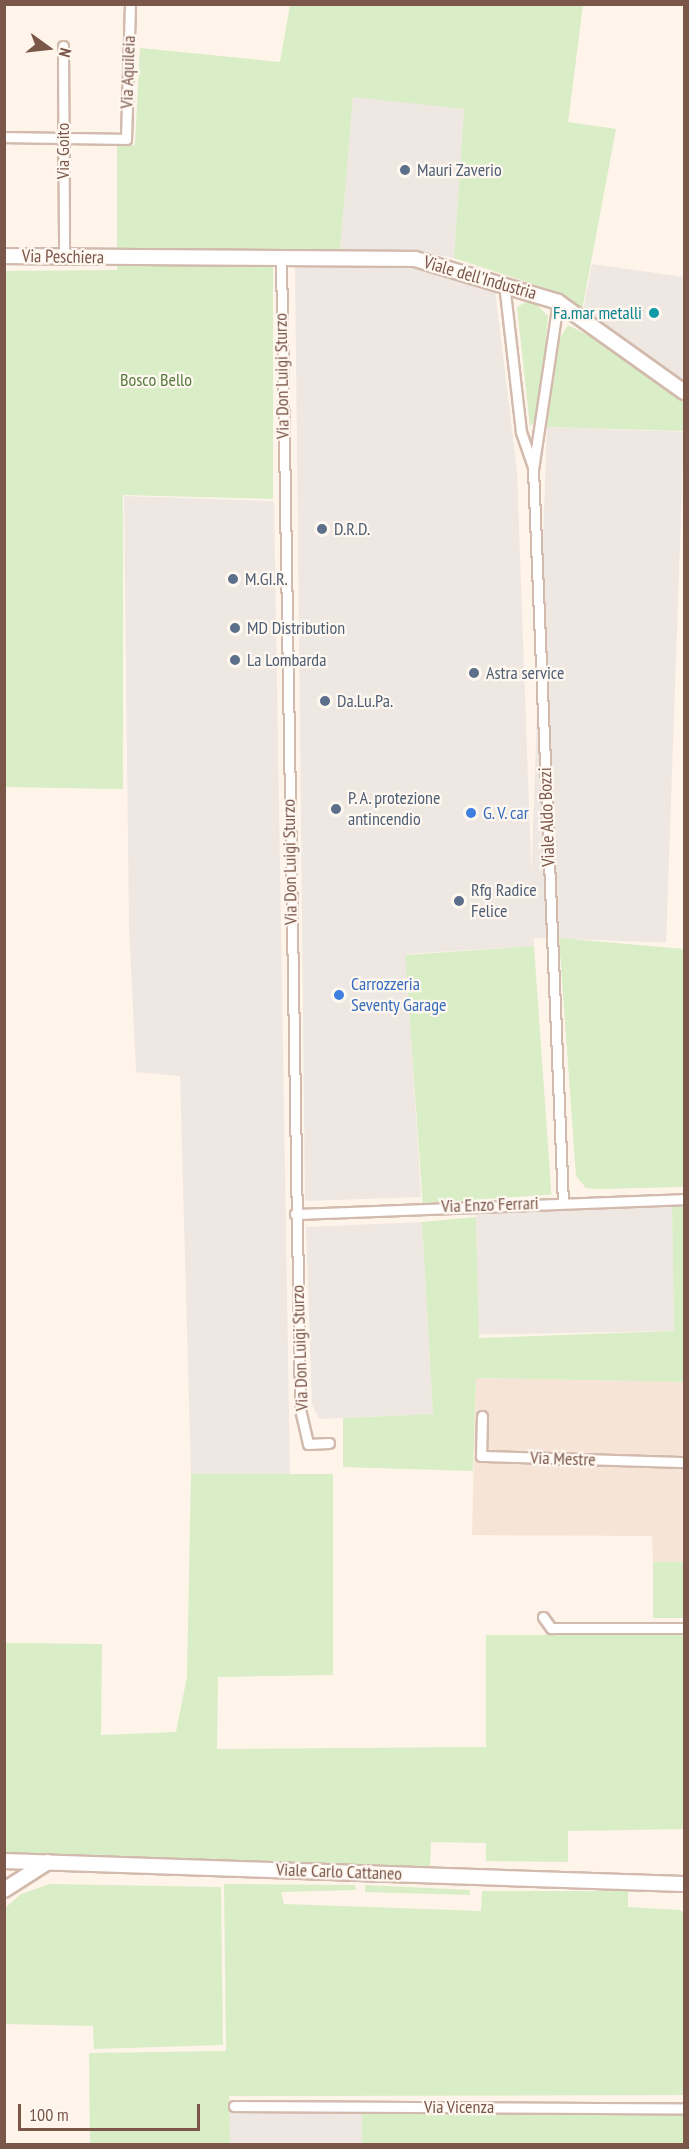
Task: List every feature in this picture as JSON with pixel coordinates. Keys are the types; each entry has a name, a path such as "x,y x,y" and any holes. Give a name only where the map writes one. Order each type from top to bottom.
{"street":[{"name":"Via Aquileia","path":"63,138 126,139 130,4"},
{"name":"Via Goito","path":"63,46 64,257"},
{"path":"4,137 63,138"},
{"name":"Via Peschiera","path":"4,256 281,258"},
{"name":"Viale dell'Industria","path":"281,258 415,259 504,283 558,302 684,392"},
{"name":"Via Don Luigi Sturzo","path":"281,258 300,1409 308,1444 329,1443"},
{"name":"Viale Aldo Bozzi","path":"504,283 521,432 533,469"},
{"name":"Viale Aldo Bozzi","path":"558,302 533,469 563,1202"},
{"name":"Via Enzo Ferrari","path":"296,1214 684,1199"},
{"name":"Via Mestre","path":"482,1416 482,1456 684,1462"},
{"path":"543,1617 551,1628 684,1628"},
{"name":"Viale Carlo Cattaneo","path":"4,1861 681,1886"},
{"path":"4,1890 48,1862"},
{"name":"Via Vicenza","path":"234,2106 684,2108"}],"shaded area":[{"path":"353,96 464,109 454,258 416,251 340,250"},
{"path":"592,264 684,277 684,382 583,310"},
{"path":"295,266 412,267 495,290 517,471 534,946 406,954 421,1197 305,1201"},
{"path":"547,427 684,432 666,942 529,938"},
{"path":"124,496 274,501 290,1474 191,1474 180,1076 136,1072 129,927"},
{"path":"672,1207 674,1331 478,1334 476,1210"},
{"path":"422,1222 433,1414 319,1419 312,1405 306,1227"},
{"path":"476,1378 684,1382 684,1562 653,1562 652,1536 472,1535"},
{"path":"228,2113 362,2113 362,2144 228,2144"}],"green space":[{"name":"Bosco Bello","path":"290,5 583,5 568,122 616,129 582,310 548,289 454,258 464,109 353,97 340,250 273,252 273,499 123,495 123,789 5,787 5,271 117,270 117,146 135,145 140,48 280,62"},
{"path":"531,299 548,316 539,418 530,426 517,307"},
{"path":"568,325 607,345 684,403 684,431 547,427 559,340"},
{"path":"559,938 684,949 684,1187 586,1188 576,1176"},
{"path":"534,946 551,1194 423,1203 405,955"},
{"path":"672,1207 684,1207 684,1382 476,1378 473,1471 343,1467 343,1418 433,1414 422,1222 476,1217 479,1338 674,1331"},
{"path":"191,1474 333,1474 333,1675 218,1677 217,1749 486,1747 486,1635 684,1635 684,1829 568,1831 568,1862 486,1861 486,1843 431,1842 430,1867 5,1852 5,1643 102,1644 101,1735 176,1732 187,1677"},
{"path":"653,1562 684,1562 684,1618 653,1618"},
{"path":"50,1884 221,1887 223,2045 94,2049 93,2026 5,2024 5,1908 21,1894"},
{"path":"224,1884 355,1885 356,1890 281,1892 284,1904 481,1911 482,1891 628,1891 628,1907 680,1910 684,1913 684,2095 229,2096 230,2144 90,2144 89,2053 226,2051"},
{"path":"365,1885 470,1890 470,1895 365,1892"},
{"path":"362,2113 684,2113 684,2144 362,2144"}],"place":[{"name":"Mauri Zaverio","path":"405,170"},
{"name":"Fa.mar metalli","path":"654,313"},
{"name":"D.R.D.","path":"322,529"},
{"name":"M.GI.R.","path":"233,579"},
{"name":"MD Distribution","path":"235,628"},
{"name":"La Lombarda","path":"235,660"},
{"name":"Astra service","path":"474,673"},
{"name":"Da.Lu.Pa.","path":"325,701"},
{"name":"P. A. protezione antincendio","path":"336,809"},
{"name":"G. V. car","path":"471,813"},
{"name":"Rfg Radice Felice","path":"459,901"},
{"name":"Carrozzeria Seventy Garage","path":"339,995"}]}
